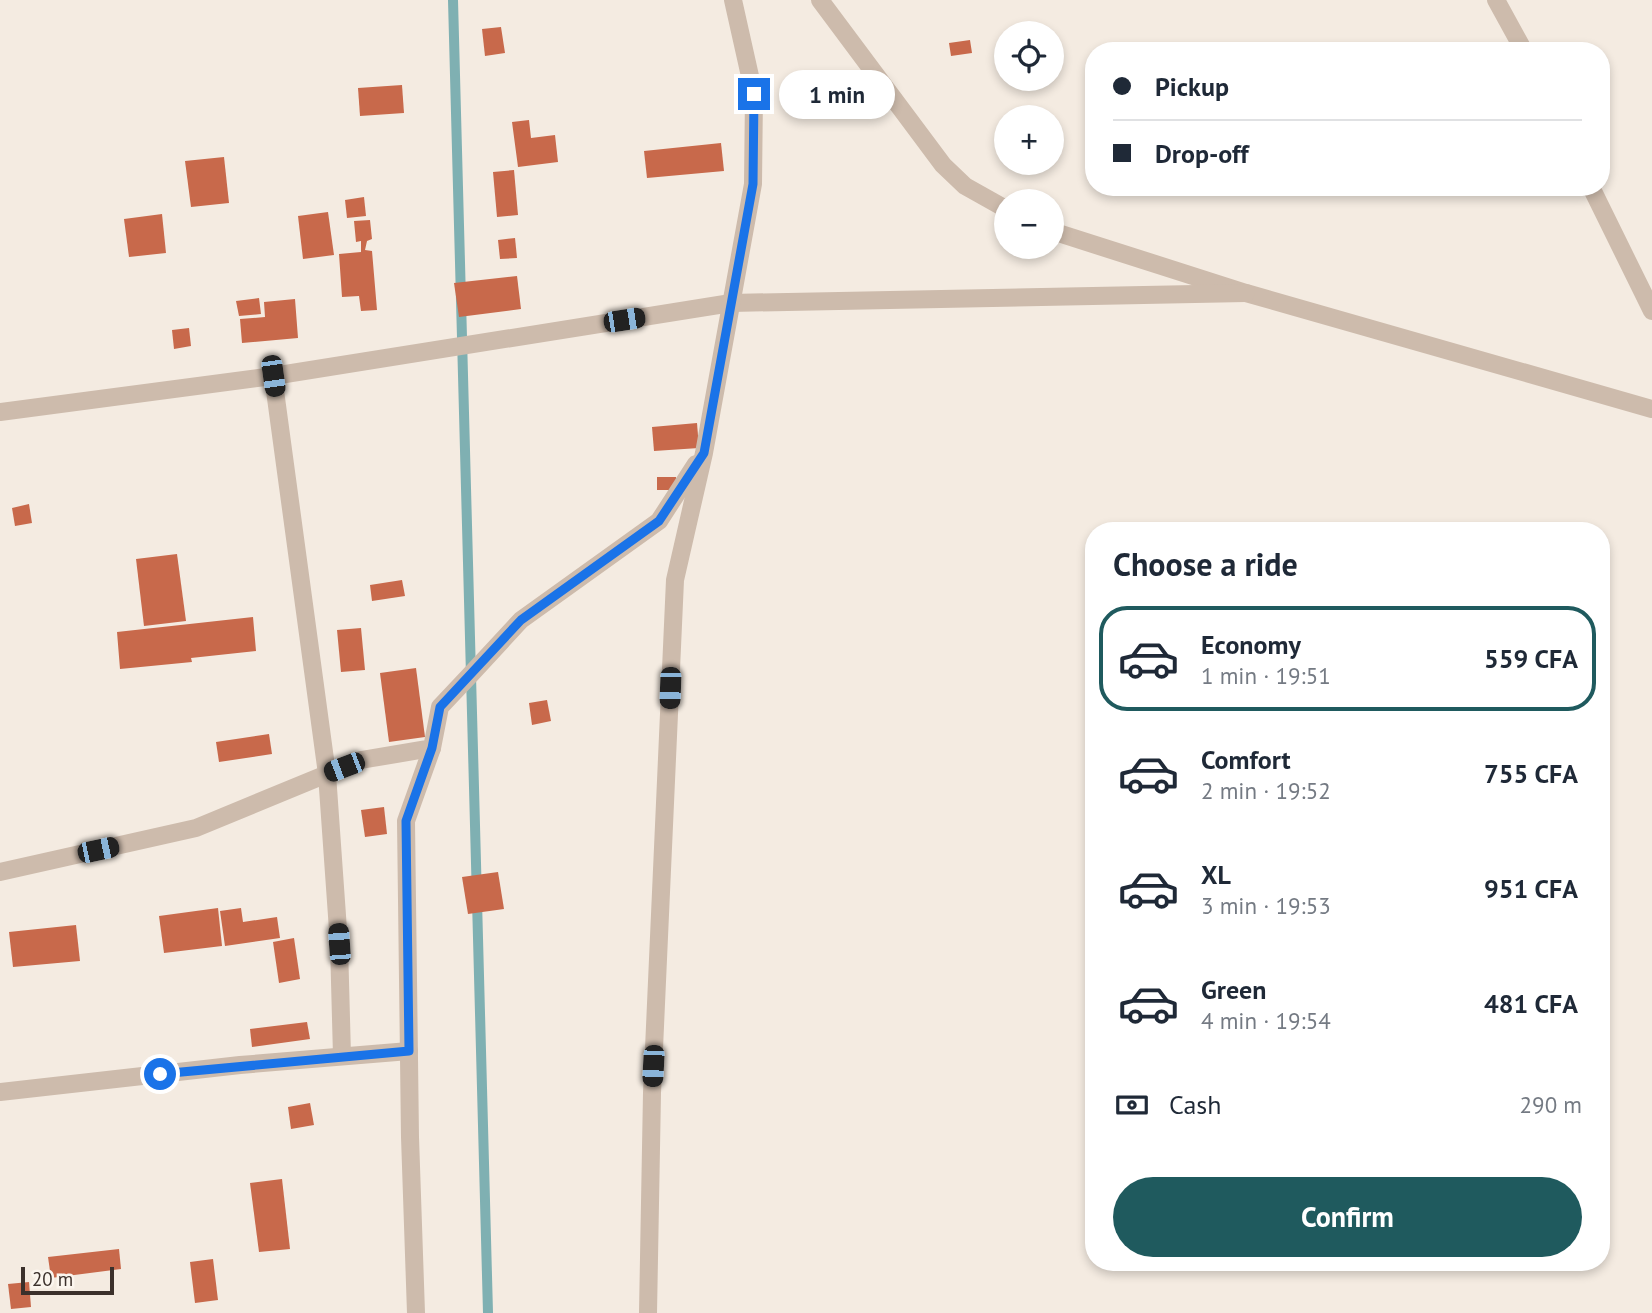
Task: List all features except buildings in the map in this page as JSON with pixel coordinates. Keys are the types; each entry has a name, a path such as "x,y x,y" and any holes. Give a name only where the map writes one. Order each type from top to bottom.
{"street":[{"path":"648,1313 652,1093 675,580 704,453 753,184 754,94 733,0"},
{"path":"820,0 943,165 965,186 994,202"},
{"path":"1496,0 1519,42"},
{"path":"1595,196 1652,311"},
{"path":"1064,234 1246,293 1652,410"},
{"path":"0,412 273,376 731,303 1246,293"},
{"path":"273,376 327,774 339,944 342,1056"},
{"path":"416,1313 406,821 432,748 440,707 521,620 659,521 704,453"},
{"path":"0,872 196,828 361,760 432,748"},
{"path":"0,1092 240,1065 409,1051"}],"waterway":[{"path":"453,0 488,1313"}],"route":[{"path":"160,1074 409,1051 406,821 432,748 440,707 521,620 659,521 704,453 753,184 754,94"}]}
